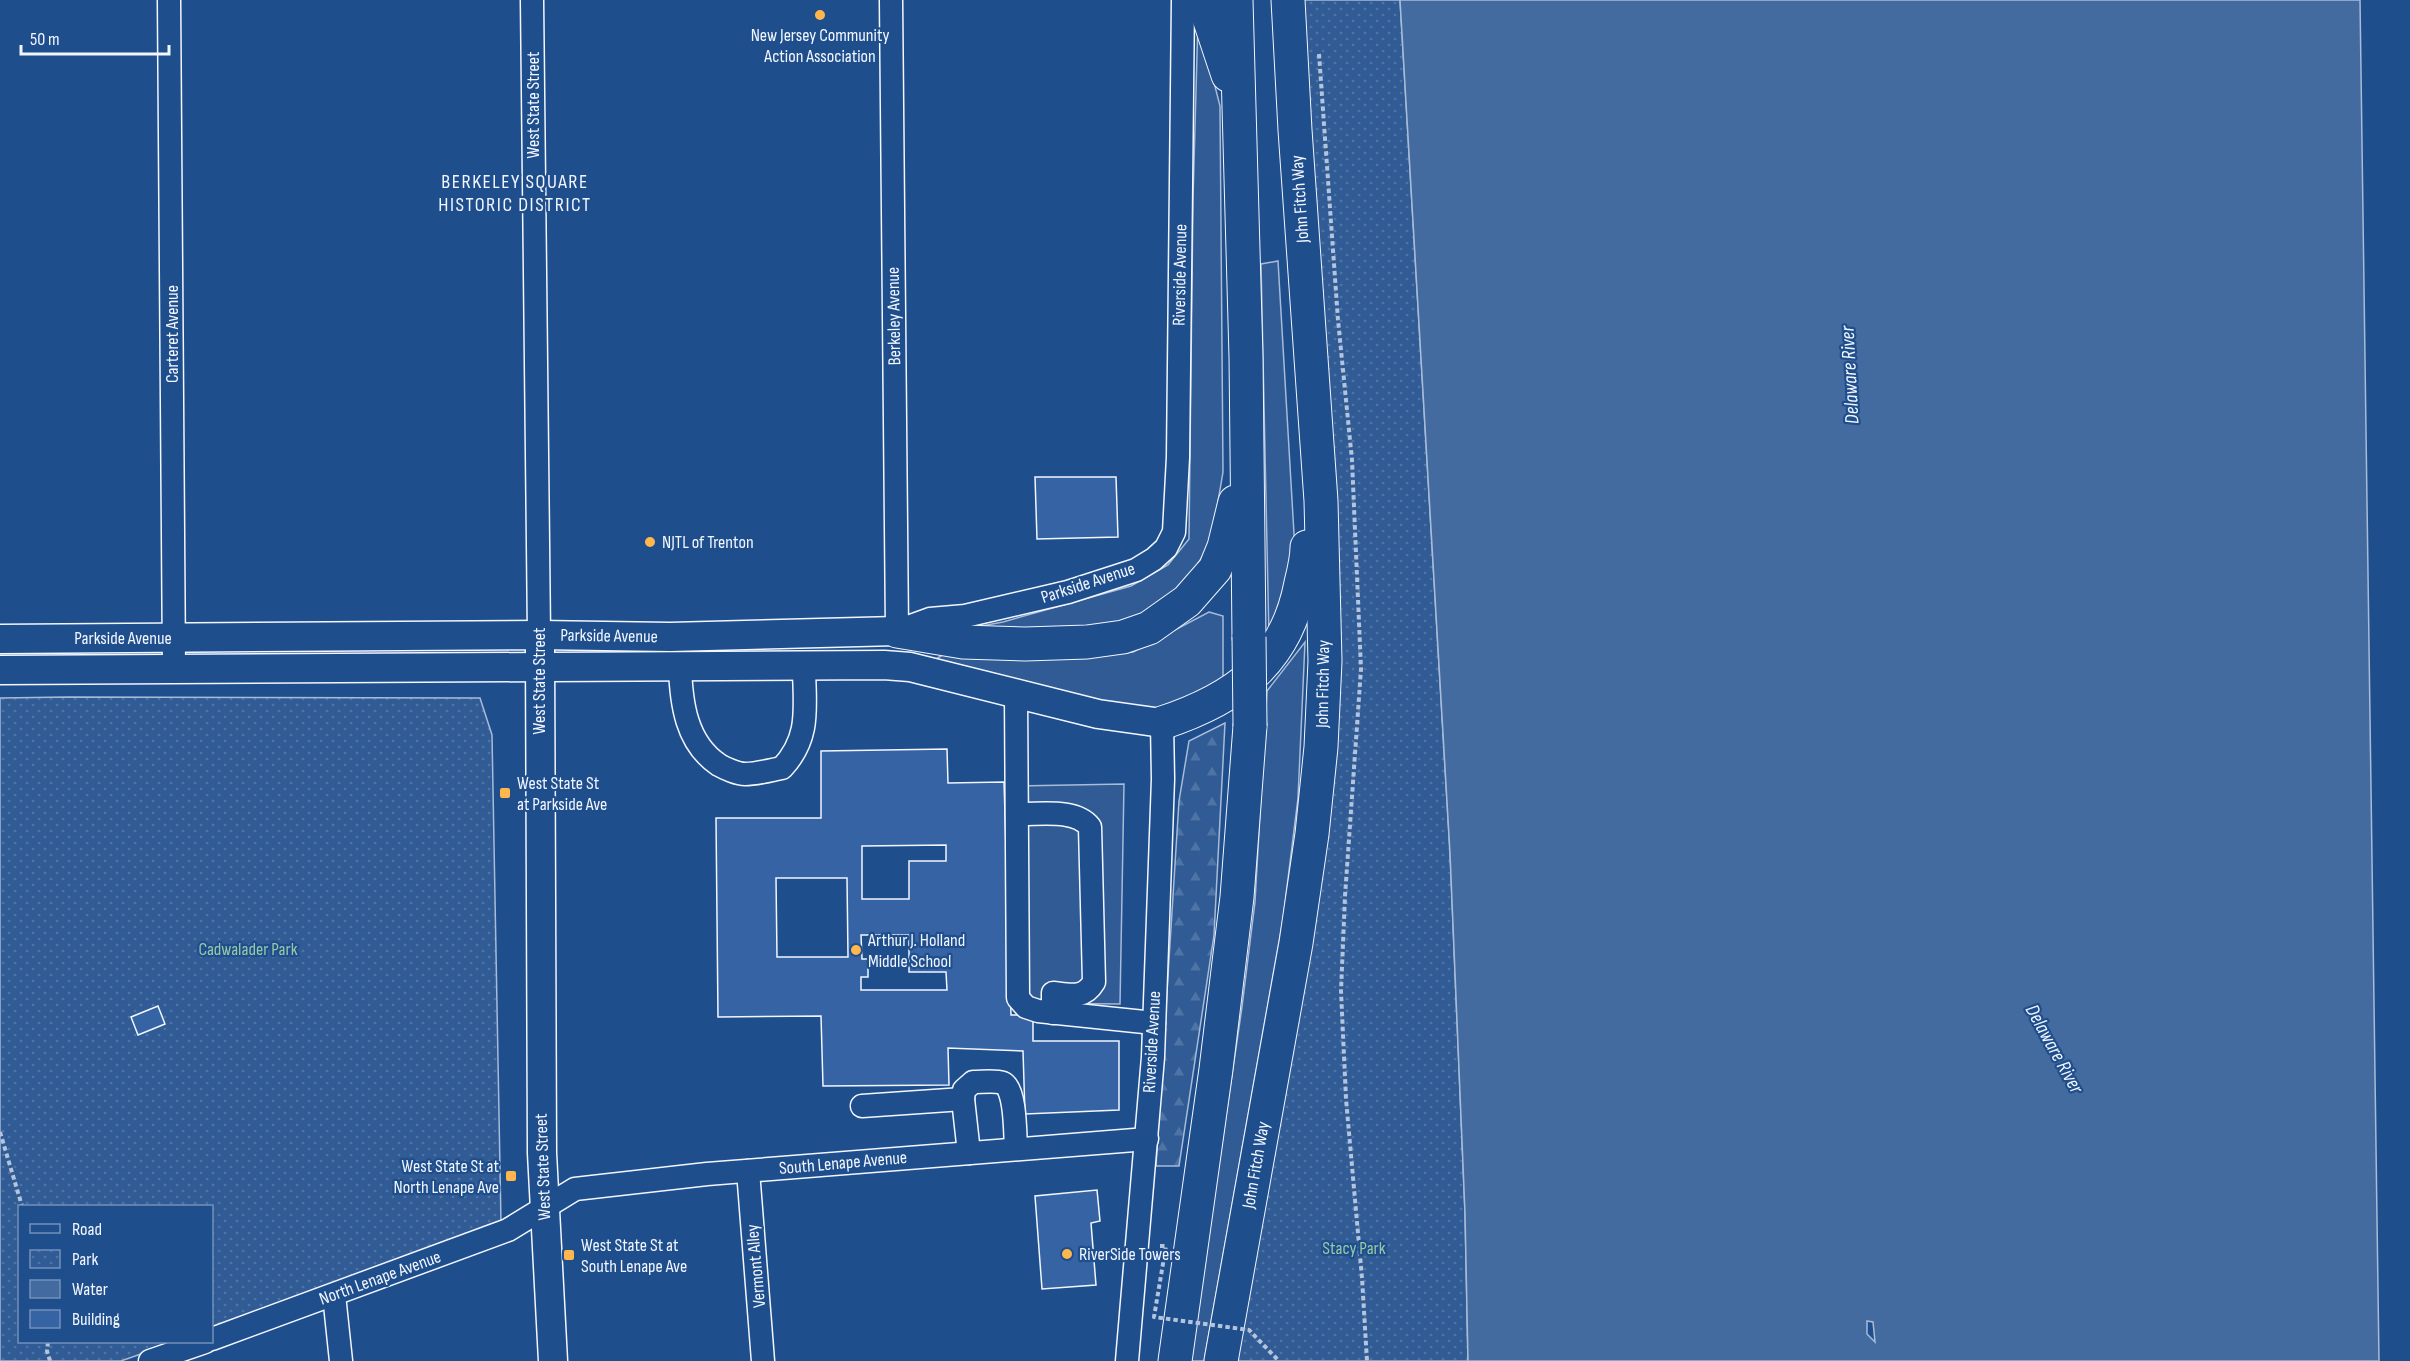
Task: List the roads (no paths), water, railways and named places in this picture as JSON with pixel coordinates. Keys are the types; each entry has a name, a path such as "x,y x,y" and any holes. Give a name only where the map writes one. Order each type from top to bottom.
{"highway":[{"path":"1203,0 1239,111"},
{"path":"1175,1361 1216,1069 1237,897 1250,726 1246,357 1236,0"},
{"name":"John Fitch Way","path":"1221,1361 1296,943 1312,834 1321,747 1325,661 1321,501 1288,0"},
{"path":"1162,723 1199,711 1226,696 1259,668 1267,661 1286,633 1297,607 1307,552 1310,336"},
{"path":"897,631 963,642 1025,644 1087,642 1123,637 1149,628 1188,601 1215,569 1224,547 1246,459"},
{"path":"1160,1361 1194,1223"}],"main road":[{"name":"Parkside Avenue","path":"0,639 723,636 897,631"},
{"name":"West State Street","path":"540,635 539,878 544,1206 553,1361"},
{"name":"Parkside Avenue","path":"0,670 804,664 910,667 1098,714 1162,723"}],"street":[{"name":"Carteret Avenue","path":"169,0 174,668"},
{"name":"West State Street","path":"532,0 534,348 540,635"},
{"name":"Berkeley Avenue","path":"891,0 897,631"},
{"name":"Riverside Avenue","path":"1166,548 1174,532 1178,457 1183,0"},
{"name":"Parkside Avenue","path":"897,631 930,619 965,616 1068,592 1136,570 1166,548"},
{"path":"680,666 688,726 694,738 710,759 724,768 744,775 782,768 801,743 804,728 804,664"},
{"path":"1016,694 1018,998 1026,1007 1053,1013 1154,1023"},
{"name":"Riverside Avenue","path":"1127,1361 1147,1139 1154,1023 1163,780 1162,723"},
{"path":"1017,814 1071,815 1085,820 1090,827 1094,982 1081,996 1053,993 1053,1013"},
{"path":"969,1153 963,1099 964,1090 974,1082 1002,1083 1007,1087 1012,1098 1016,1149"},
{"path":"862,1106 963,1099"},
{"name":"South Lenape Avenue","path":"544,1206 575,1189 748,1171 1147,1139"},
{"name":"Vermont Alley","path":"748,1171 764,1361"},
{"name":"North Lenape Avenue","path":"213,1339 508,1230 544,1206"},
{"path":"334,1294 340,1361"},
{"path":"150,1361 200,1343"}],"water":[{"name":"Delaware River","path":"1400,0 2360,0 2379,1361 1468,1361 1465,1213 1450,853","holes":["1867,1321 1873,1322 1875,1342 1867,1334"]}],"place":[{"name":"New Jersey Community Action Association","path":"820,15"},
{"name":"NJTL of Trenton","path":"650,542"},
{"name":"West State St at Parkside Ave","path":"505,793"},
{"name":"Arthur J. Holland Middle School","path":"856,950"},
{"name":"West State St at North Lenape Ave","path":"511,1176"},
{"name":"RiverSide Towers","path":"1067,1254"},
{"name":"West State St at South Lenape Ave","path":"569,1255"}],"district":[{"name":"BERKELEY SQUARE HISTORIC DISTRICT","path":"515,194"}],"park label":[{"name":"Cadwalader Park","path":"248,949"},
{"name":"Stacy Park","path":"1354,1248"}]}
